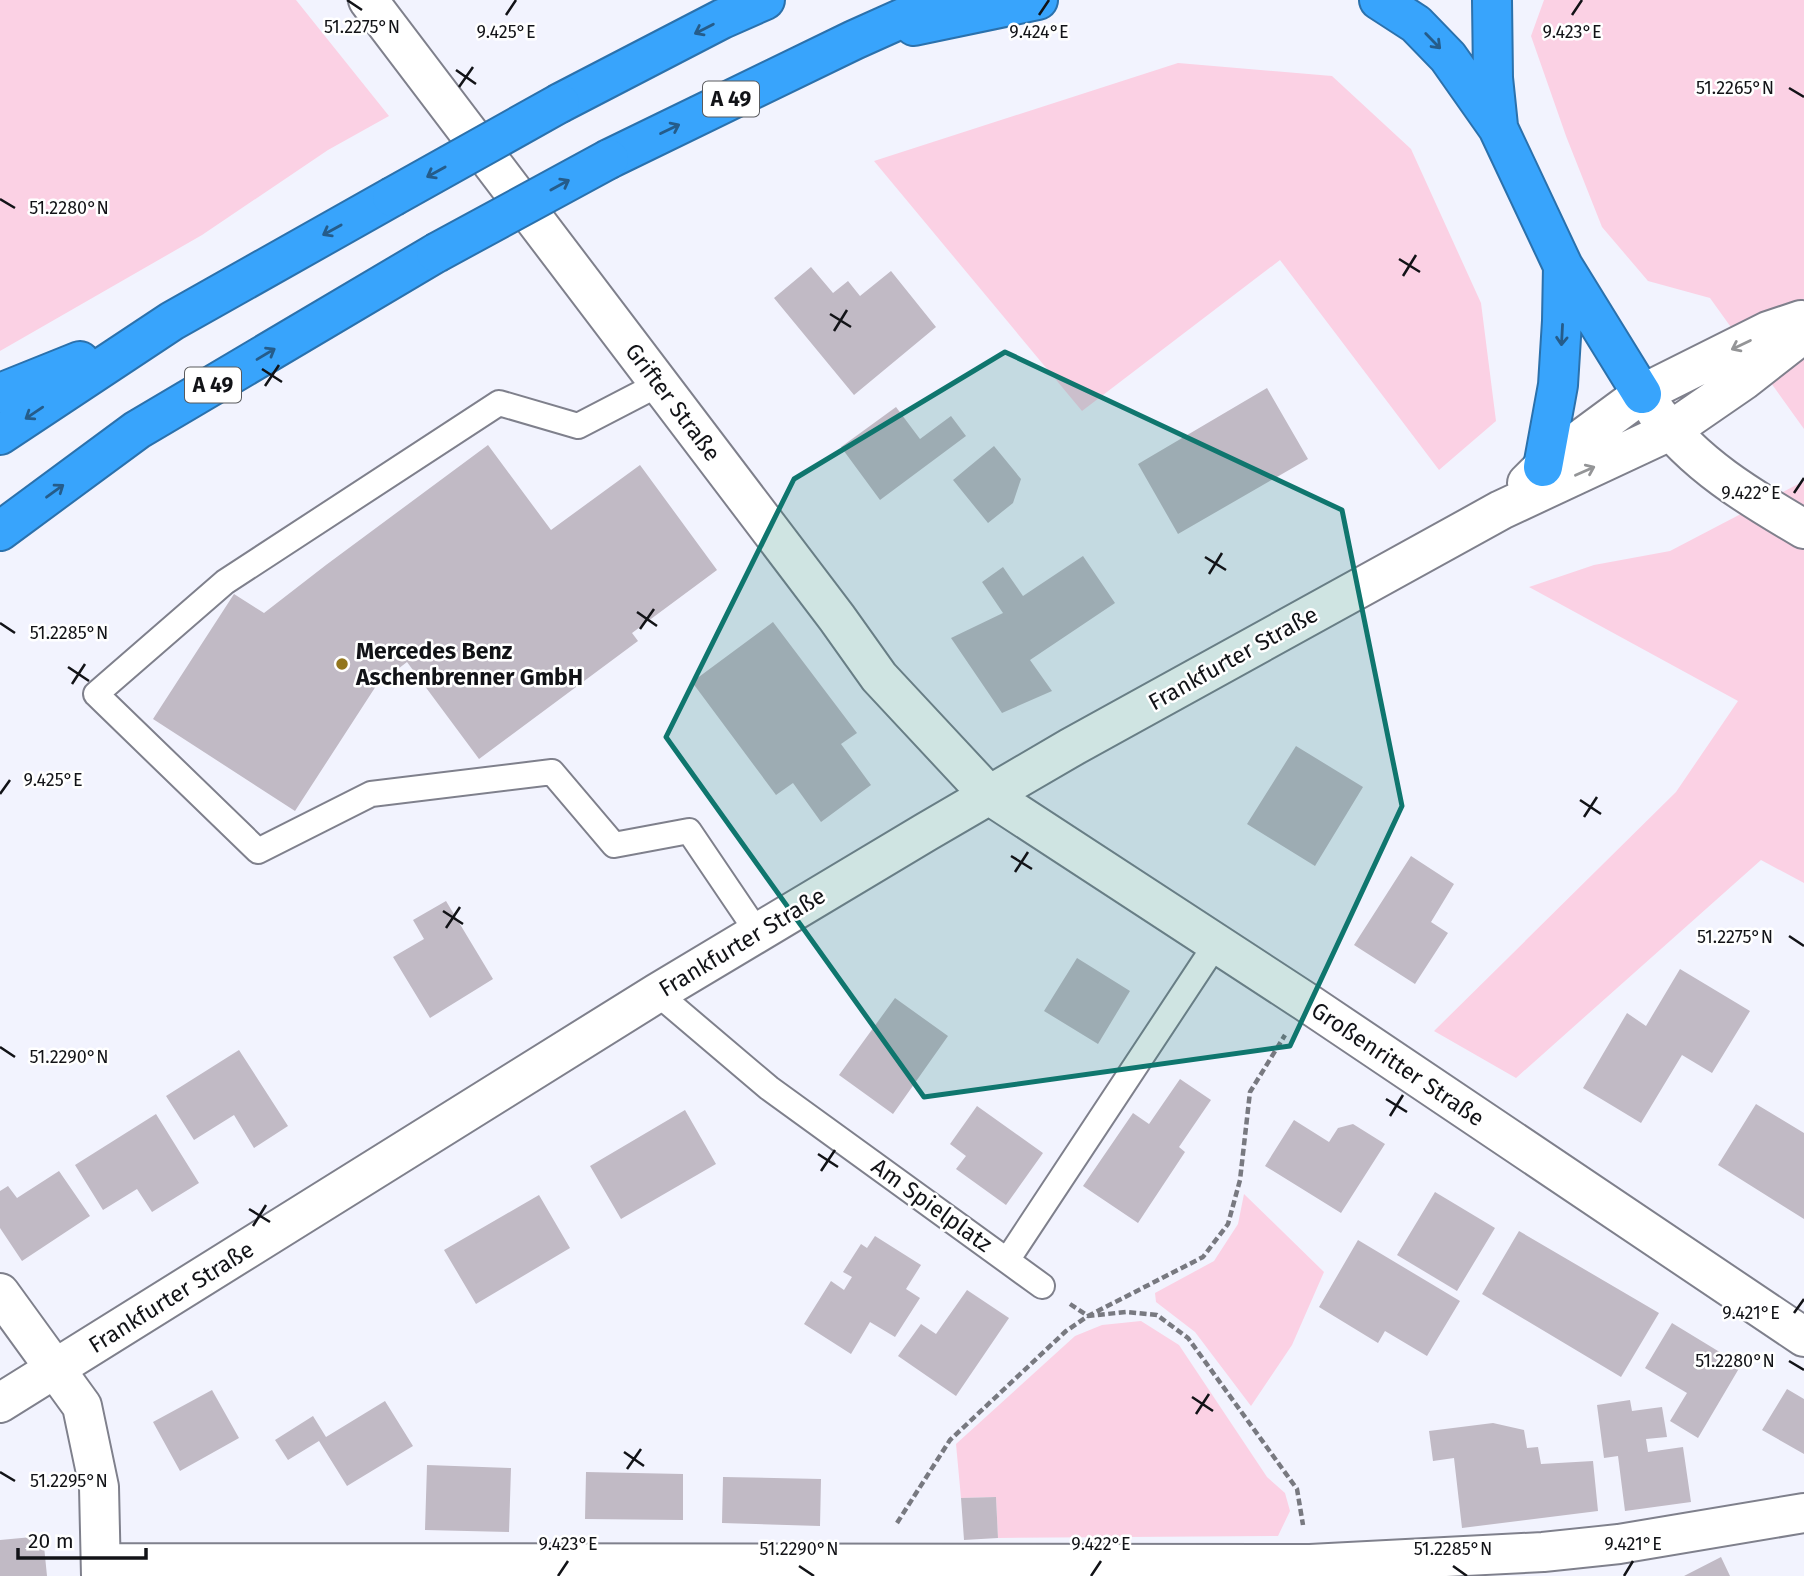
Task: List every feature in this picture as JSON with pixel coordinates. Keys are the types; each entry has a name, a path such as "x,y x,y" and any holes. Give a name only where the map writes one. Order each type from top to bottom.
{"highway":[{"path":"0,435 172,321 560,103 722,19 765,0"},
{"name":"A 49","path":"0,531 137,430 436,253 608,159 943,0"},
{"path":"854,40 1038,0"},
{"path":"1379,0 1416,24 1448,57 1498,128 1563,266 1642,394"},
{"path":"1492,0 1493,78 1498,128"},
{"path":"1543,467 1558,385 1563,266"},
{"path":"0,394 172,321"}],"street":[{"name":"Grifter Straße","path":"368,0 879,677 989,795"},
{"name":"Frankfurter Straße","path":"1501,510 1543,467 1642,394 1768,331 1804,319"},
{"name":"Frankfurter Straße","path":"0,1403 657,993 989,795 1501,510 1670,431 1744,380 1804,333"},
{"path":"1642,394 1670,431 1692,454 1728,482 1804,529"},
{"name":"Großenritter Straße","path":"989,795 1306,1002 1804,1337"},
{"path":"0,1293 82,1406 99,1487 101,1570 870,1570 1310,1564 1543,1552 1616,1560 1804,1513"}],"lane":[{"path":"659,384 578,426 499,403 225,582 96,694 258,851 371,794 552,772 614,845 689,831 758,933"},
{"path":"1008,1259 1216,944"},
{"name":"Am Spielplatz","path":"657,993 769,1088 1042,1286"}],"path":[{"path":"870,1570 950,1440 1066,1331 1088,1316 1203,1257 1228,1224 1240,1180 1250,1092 1306,1002"},
{"path":"1042,1286 1088,1316 1126,1312 1157,1315 1188,1338 1297,1489 1310,1564"}],"highlighted area":[{"path":"1005,352 1342,510 1402,806 1290,1046 924,1097 666,737 794,479"}],"shaded area":[{"path":"0,0 296,0 389,116 328,150 202,235 0,351"},
{"path":"1544,0 1804,0 1804,429 1710,298 1648,281 1602,227 1531,36"},
{"path":"1178,63 1332,76 1411,149 1481,303 1496,421 1439,470 1280,260 1082,411 874,161"},
{"path":"1804,481 1804,883 1761,860 1516,1078 1434,1031 1676,792 1738,701 1529,587 1594,565 1670,551"},
{"path":"1244,1194 1324,1272 1292,1345 1251,1406 1195,1332 1156,1302 1155,1293 1214,1261 1238,1224"},
{"path":"1141,1321 1179,1345 1267,1477 1285,1493 1290,1511 1278,1536 998,1538 996,1497 961,1498 956,1444 1075,1336 1102,1325"}],"building":[{"path":"811,267 833,293 848,281 860,296 891,271 936,327 854,395 774,298"},
{"path":"1267,388 1308,459 1178,534 1138,464"},
{"path":"896,407 920,439 951,416 966,436 880,500 841,447"},
{"path":"488,445 551,530 640,465 717,570 632,633 638,641 479,759 407,662 376,686 295,811 153,719 234,594 264,613"},
{"path":"994,446 1021,479 1013,503 988,523 953,480"},
{"path":"1083,556 1115,603 1030,660 1052,691 1002,713 951,638 1003,613 982,582 1003,567 1023,596"},
{"path":"773,622 857,733 841,744 871,785 821,822 793,783 776,795 692,682"},
{"path":"1296,746 1363,787 1315,866 1247,824"},
{"path":"1411,856 1454,884 1431,922 1448,933 1415,984 1354,945"},
{"path":"446,901 493,979 430,1018 393,957 424,939 413,920"},
{"path":"1077,958 1130,991 1098,1044 1044,1011"},
{"path":"1680,969 1750,1011 1712,1073 1682,1055 1641,1123 1583,1088 1627,1013 1646,1026"},
{"path":"895,998 948,1036 893,1114 839,1075"},
{"path":"239,1050 288,1126 254,1148 234,1115 194,1140 166,1096"},
{"path":"1180,1079 1211,1100 1179,1147 1185,1152 1138,1223 1083,1186 1133,1113 1149,1124"},
{"path":"1756,1104 1804,1133 1804,1219 1718,1165"},
{"path":"977,1106 1043,1153 1006,1205 956,1169 966,1156 950,1144"},
{"path":"685,1110 716,1164 621,1219 590,1166"},
{"path":"156,1114 199,1183 152,1212 137,1189 103,1210 75,1165"},
{"path":"1294,1120 1329,1142 1338,1128 1353,1124 1385,1144 1341,1213 1265,1166"},
{"path":"59,1171 90,1216 22,1261 0,1228 0,1191 8,1186 17,1198"},
{"path":"1435,1192 1495,1228 1457,1291 1397,1255"},
{"path":"539,1195 570,1248 476,1304 444,1250"},
{"path":"1519,1231 1659,1313 1621,1377 1482,1294"},
{"path":"875,1236 921,1265 906,1289 920,1298 895,1337 870,1322 851,1354 804,1324 831,1281 844,1290 852,1277 843,1272 861,1244 867,1248"},
{"path":"1358,1240 1460,1301 1427,1356 1385,1331 1378,1343 1319,1307"},
{"path":"967,1290 1009,1318 956,1396 898,1356 921,1324 936,1334"},
{"path":"1672,1323 1741,1365 1698,1438 1670,1421 1687,1393 1645,1368"},
{"path":"1787,1389 1804,1399 1804,1454 1762,1430"},
{"path":"212,1390 239,1438 180,1471 153,1422"},
{"path":"1630,1400 1632,1411 1662,1407 1667,1437 1646,1439 1648,1452 1683,1447 1691,1502 1625,1511 1618,1456 1604,1458 1597,1405"},
{"path":"385,1401 413,1446 347,1486 319,1441 288,1460 275,1440 313,1416 326,1437"},
{"path":"1493,1423 1524,1430 1527,1448 1538,1447 1541,1464 1593,1461 1598,1511 1462,1528 1454,1458 1433,1461 1429,1431"},
{"path":"427,1465 511,1468 509,1532 425,1530"},
{"path":"586,1472 683,1474 683,1520 585,1519"},
{"path":"723,1477 821,1479 820,1526 722,1523"},
{"path":"996,1497 998,1538 964,1540 961,1498"},
{"path":"43,1536 47,1576 0,1576 0,1540"},
{"path":"1721,1557 1730,1576 1684,1576"}],"place":[{"name":"Mercedes Benz Aschenbrenner GmbH","path":"342,664"}]}
